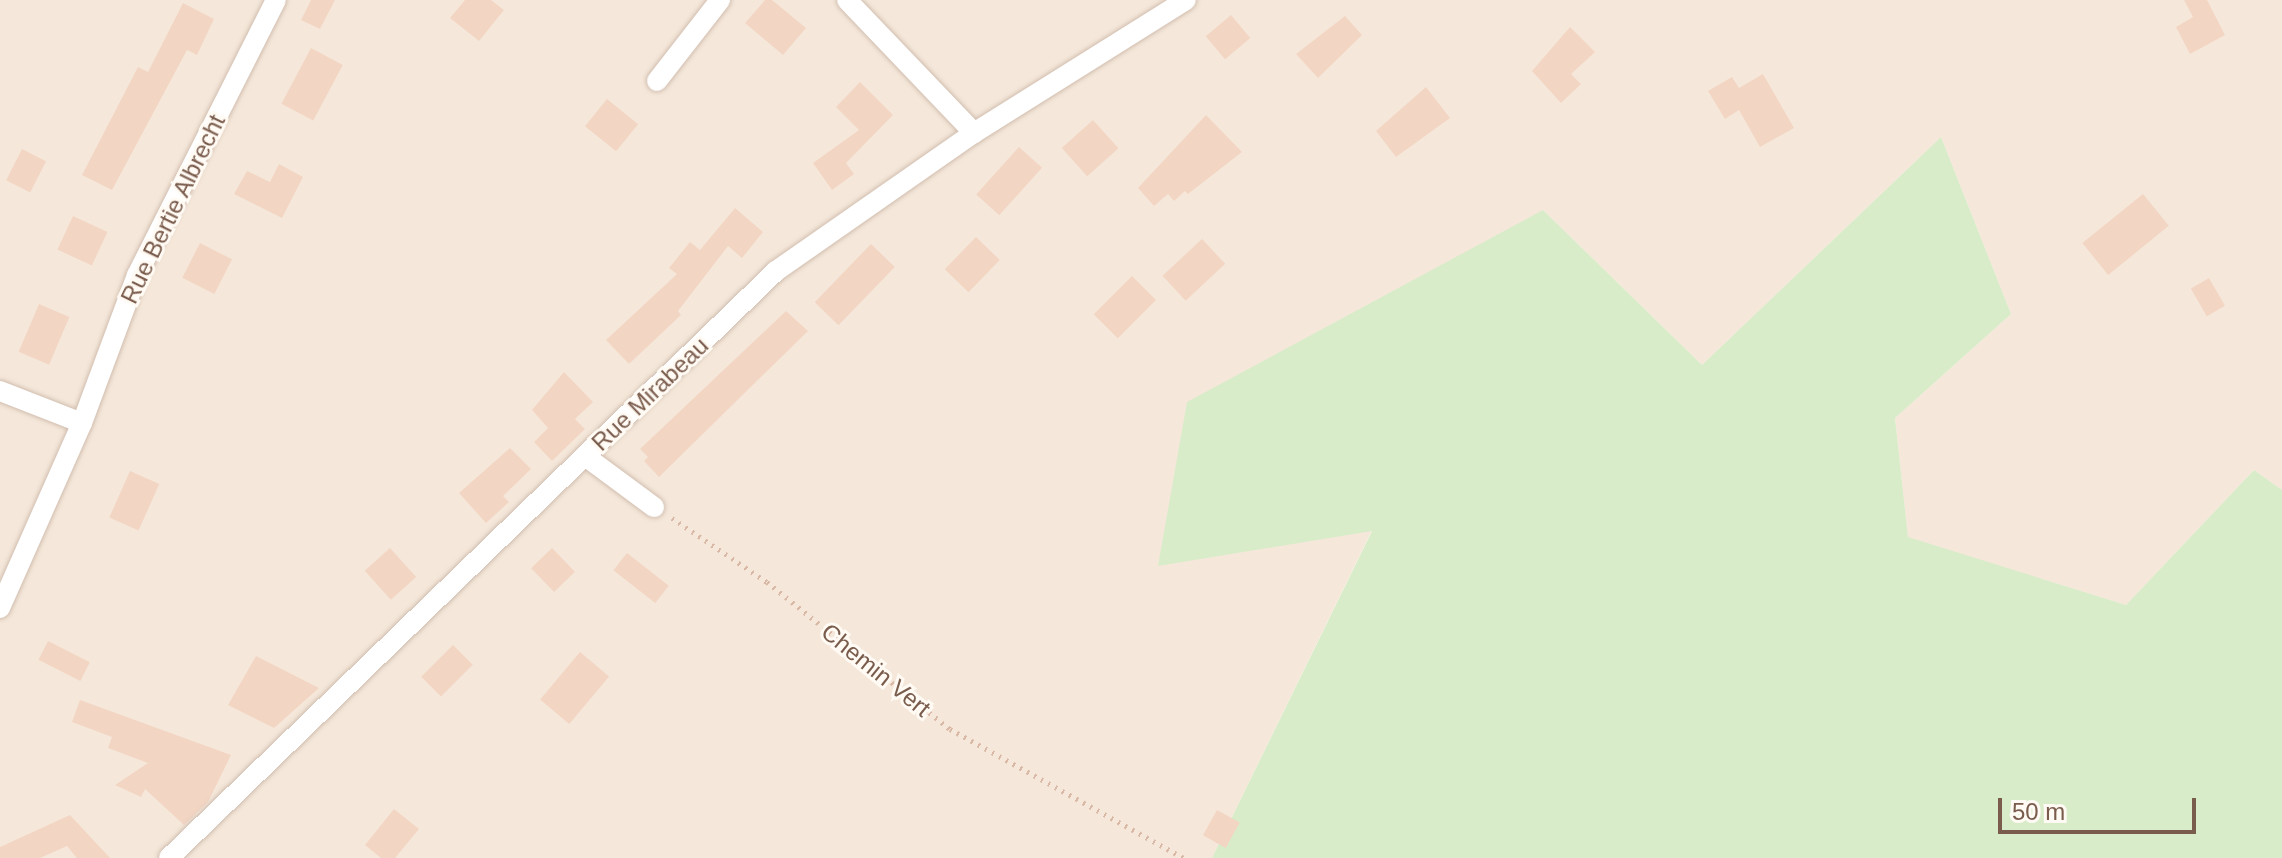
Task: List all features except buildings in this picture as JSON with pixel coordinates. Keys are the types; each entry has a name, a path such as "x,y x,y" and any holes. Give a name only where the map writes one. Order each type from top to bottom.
{"street":[{"name":"Rue Bertie Albrecht","path":"0,608 82,423 137,275 276,0"},
{"path":"657,81 720,0"},
{"path":"847,0 974,133"},
{"name":"Rue Mirabeau","path":"169,858 776,271 974,133 1186,0"},
{"path":"0,391 82,423"},
{"path":"585,456 654,507"}],"path":[{"name":"Chemin Vert","path":"654,507 767,582 950,729 1184,858"}],"shaded area":[{"path":"0,0 2282,0 2282,490 2254,470 2126,605 1908,538 1895,418 2011,314 1941,137 1702,365 1543,210 1372,530 1212,858 0,858"}],"green space":[{"path":"1941,137 2011,314 1895,418 1908,537 2126,605 2254,470 2282,490 2282,858 1212,858 1372,531 1158,566 1187,402 1543,210 1702,365"}]}
